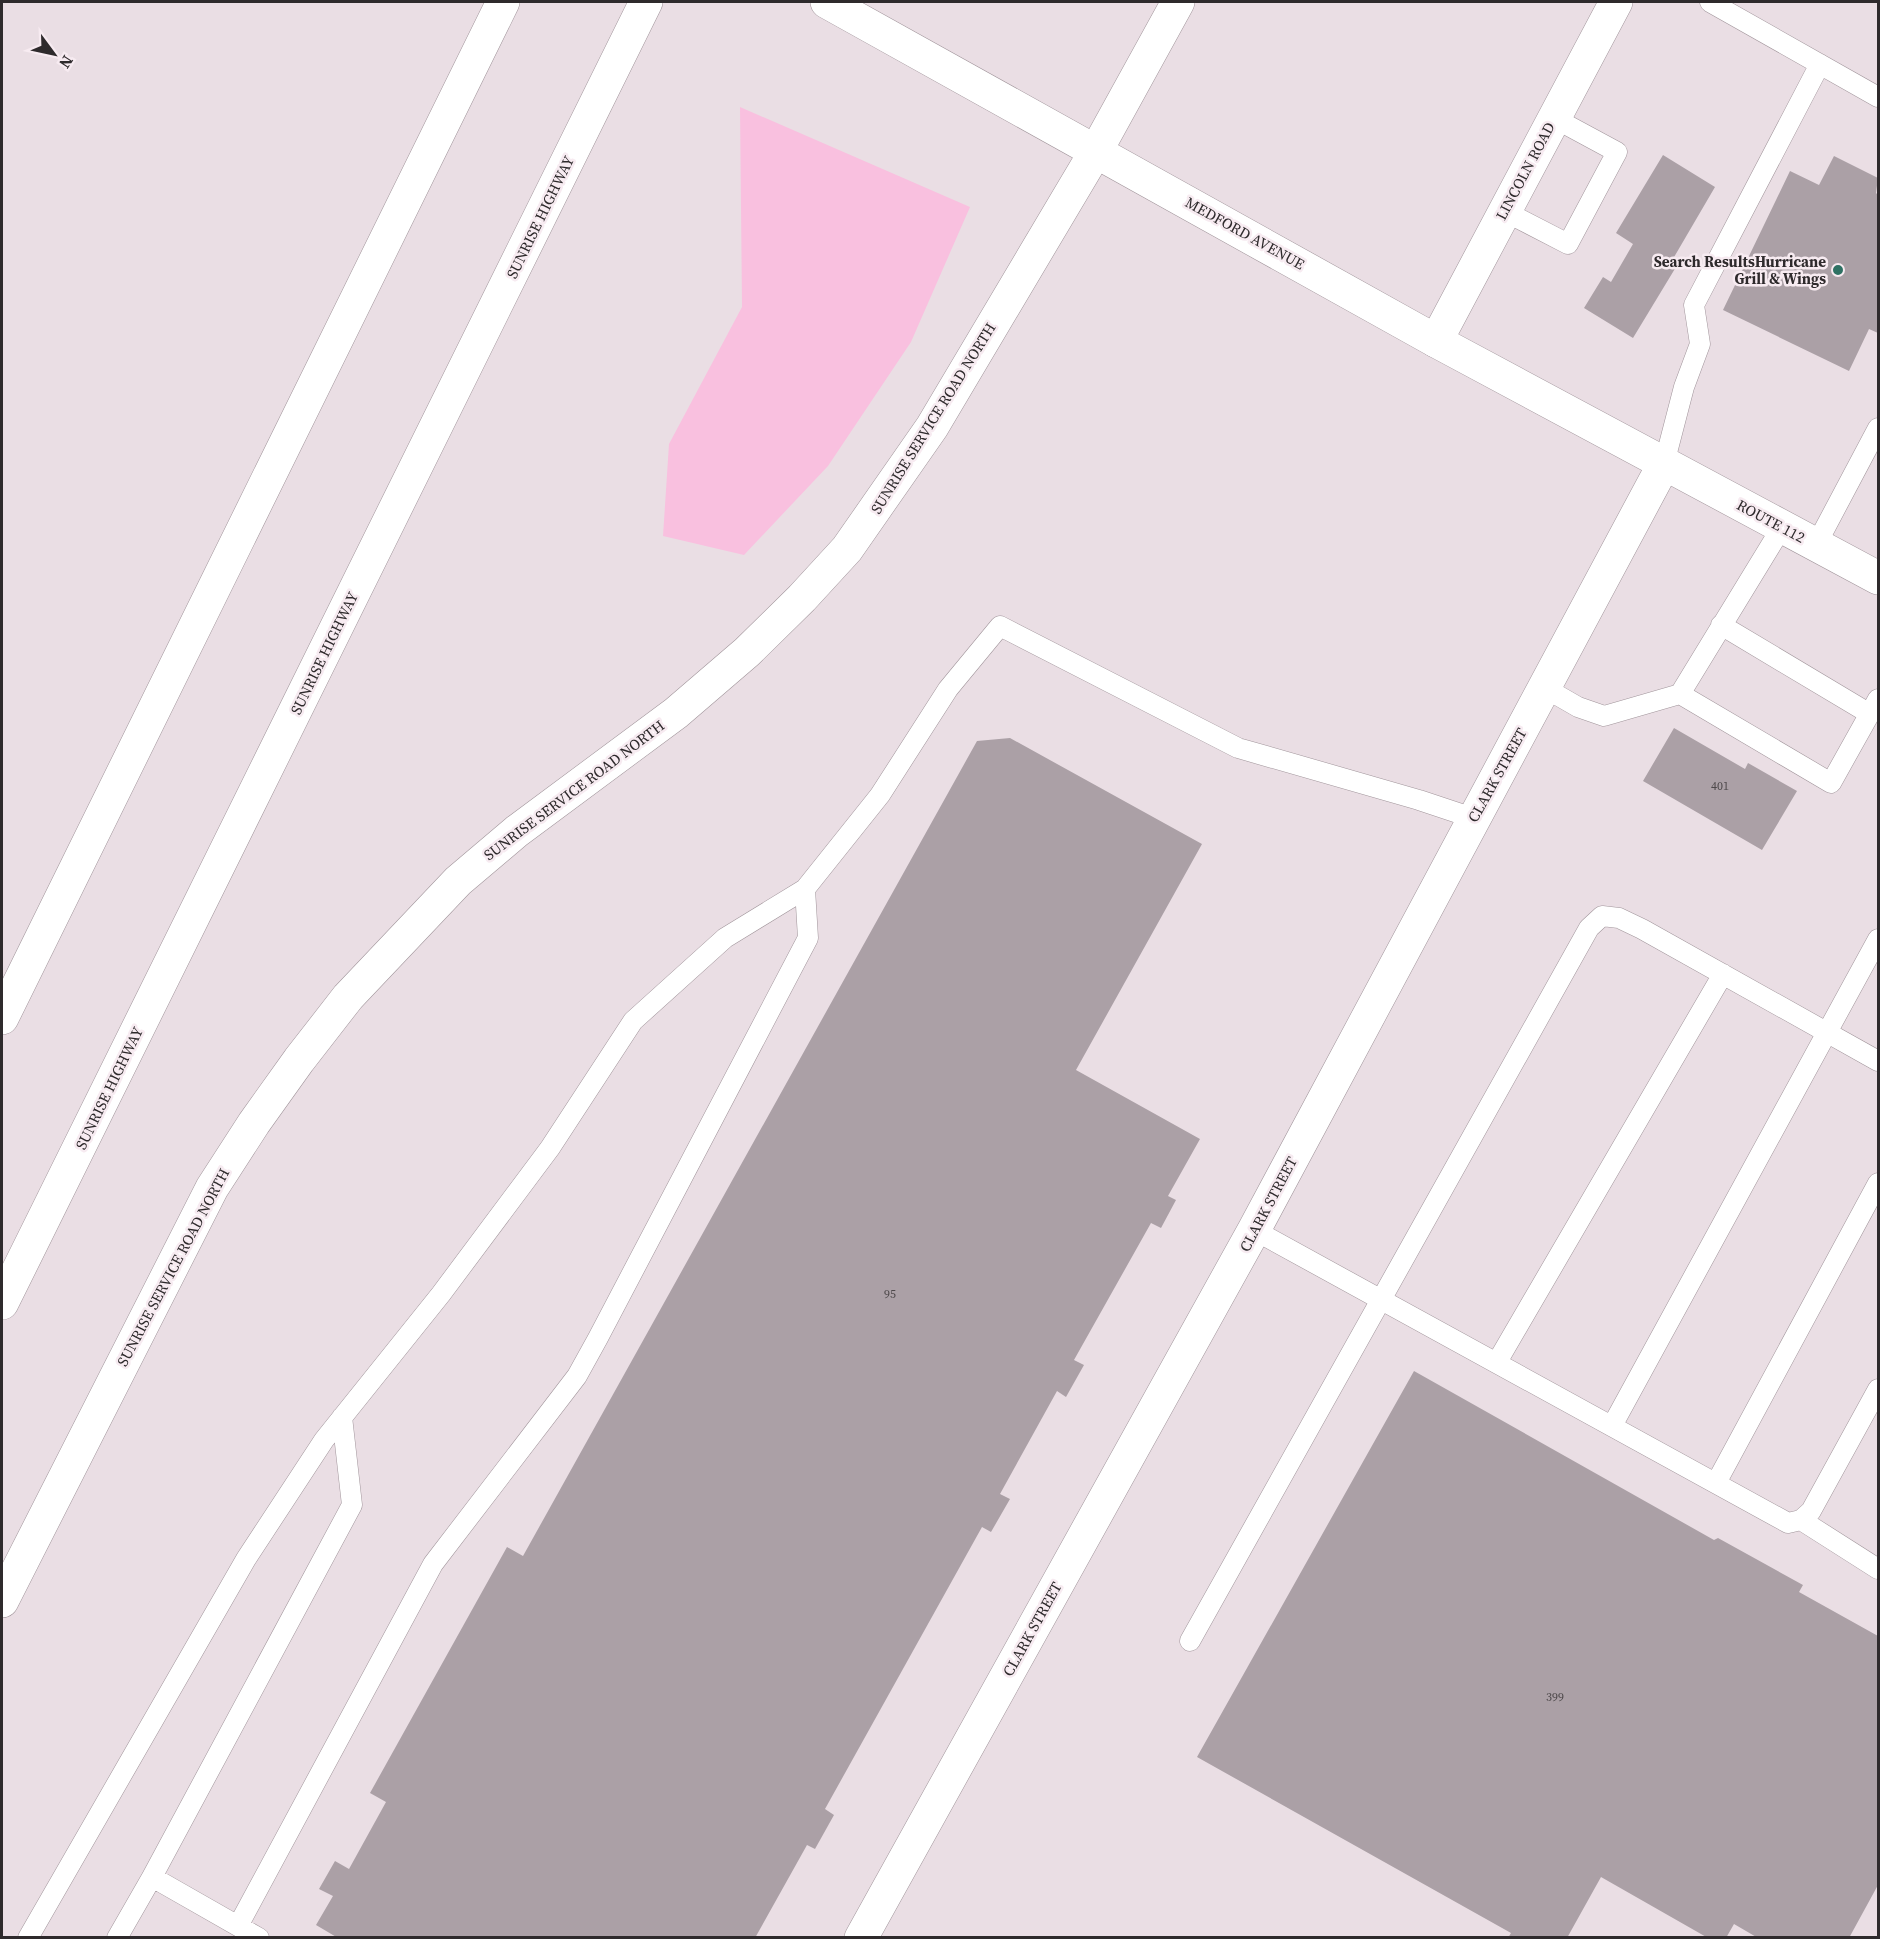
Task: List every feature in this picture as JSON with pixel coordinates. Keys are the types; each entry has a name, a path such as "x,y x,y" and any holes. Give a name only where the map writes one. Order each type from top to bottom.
{"main road":[{"path":"2,1018 503,2"},
{"name":"SUNRISE HIGHWAY","path":"2,1303 646,2"},
{"name":"MEDFORD AVENUE","path":"827,2 1436,341 1664,464"},
{"name":"SUNRISE SERVICE ROAD NORTH","path":"2,1601 207,1199 254,1123 299,1060 348,997 458,881 517,831 676,713 747,652 848,549 932,427 1096,151 1178,2"},
{"name":"LINCOLN ROAD","path":"1436,341 1616,2"},
{"name":"ROUTE 112","path":"1664,464 1878,578"},
{"name":"CLARK STREET","path":"861,1938 1254,1230 1664,464"}],"lane":[{"path":"1710,2 1878,98"},
{"path":"1664,464 1684,387 1700,344 1694,305 1820,64"},
{"path":"1504,211 1568,244 1617,152 1554,118"},
{"path":"1816,544 1878,428"},
{"path":"1545,688 1578,707 1604,716 1680,694 1782,526"},
{"path":"1680,694 1831,783 1874,707 1721,625"},
{"path":"27,1938 246,1559 324,1440 441,1294 550,1148 633,1021 725,938 805,889 879,795 948,689 1000,626 1239,748 1473,818"},
{"path":"152,1877 251,1934 433,1564 577,1376 598,1338 808,938 805,889"},
{"path":"1190,1641 1589,928 1602,916 1619,918 1878,1061"},
{"path":"1612,1426 1878,939"},
{"path":"1497,1362 1723,974"},
{"path":"1716,1483 1878,1183"},
{"path":"1254,1230 1788,1523 1801,1521 1811,1511 1878,1389"},
{"path":"117,1938 352,1505 342,1417"},
{"path":"1801,1521 1878,1569"}],"shaded area":[{"path":"740,107 970,207 911,342 828,466 744,555 663,536 669,444 742,307"}],"building":[{"path":"1663,155 1715,187 1670,264 1676,267 1633,338 1584,308 1603,277 1611,282 1633,244 1616,233"},
{"path":"1834,156 1878,178 1876,193 1878,195 1878,333 1869,329 1849,371 1723,310 1790,171 1819,185"},
{"path":"1674,728 1745,769 1748,763 1797,791 1762,850 1643,781"},
{"path":"1010,738 1202,844 1076,1070 1200,1139 1168,1196 1176,1200 1161,1228 1151,1223 1074,1360 1084,1365 1066,1397 1057,1391 1000,1494 1010,1499 991,1532 982,1527 825,1809 834,1815 815,1849 807,1845 755,1938 338,1938 316,1925 333,1896 319,1889 335,1861 349,1869 386,1802 370,1793 507,1547 523,1556 977,741"},
{"path":"1414,1371 1714,1540 1718,1538 1803,1585 1799,1592 1878,1636 1878,1885 1849,1938 1758,1938 1734,1924 1726,1938 1708,1938 1601,1877 1567,1938 1508,1938 1511,1933 1197,1757"}],"place":[{"name":"Search ResultsHurricane Grill & Wings","path":"1838,270"}]}
